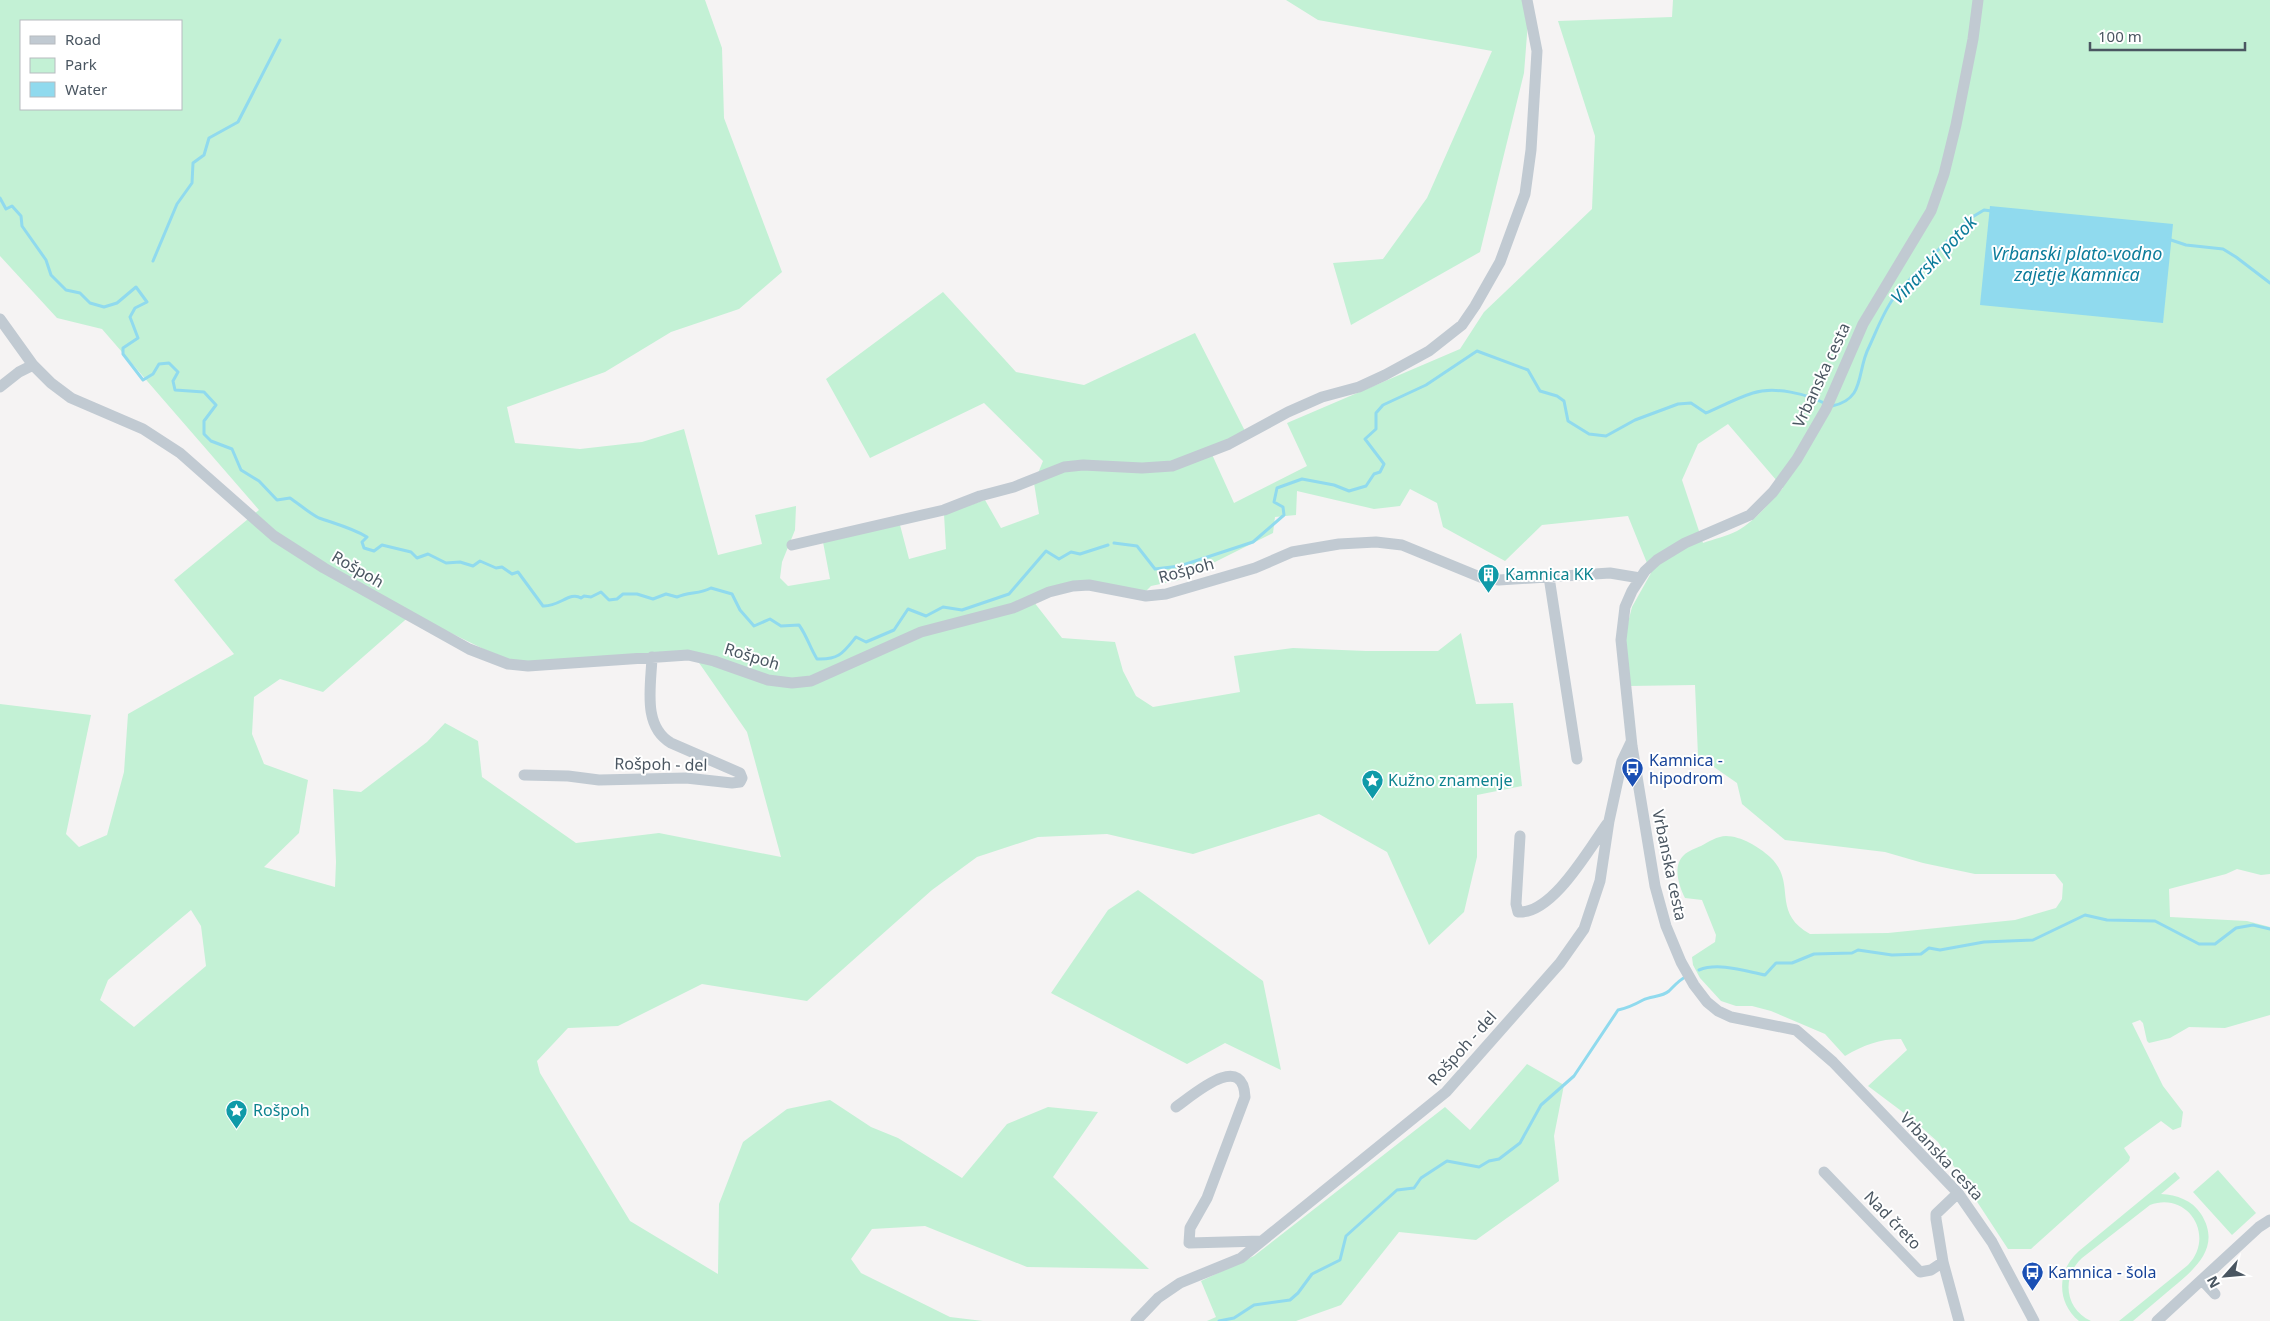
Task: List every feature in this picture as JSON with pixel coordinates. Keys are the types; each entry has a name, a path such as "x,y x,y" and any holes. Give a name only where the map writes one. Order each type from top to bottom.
{"street":[{"path":"792,545 944,510 980,496 1014,487 1064,467 1083,465 1142,468 1172,466 1229,444 1288,412 1385,375 1429,351 1462,325 1475,306 1500,262 1526,194 1531,150 1537,51 1527,0"},
{"name":"Vrbanska cesta","path":"1978,0 1973,38 1956,125 1944,174 1931,211 1863,324 1826,409 1797,459 1773,492 1750,515 1686,543 1652,564 1640,578 1625,607 1621,640 1631,742 1655,886 1666,926 1681,962 1694,985 1707,1002 1718,1011 1731,1017 1796,1030 1810,1040 1958,1193 1992,1242 2034,1321"},
{"name":"Rošpoh","path":"0,318 33,365 51,383 71,398 143,429 180,453 274,536 324,568 469,649 508,664 528,666 688,656 714,661 768,680 792,683 812,681 921,632 1013,608 1049,592 1073,586 1089,585 1146,596 1166,594 1255,568 1292,552 1354,542 1402,545 1489,579 1514,580 1610,573 1640,578"},
{"path":"0,387 19,372 33,365"},
{"path":"1550,577 1577,759"},
{"name":"Rošpoh - del","path":"524,775 568,776 599,780 686,778 732,784 740,782 742,778 740,773 671,743 657,731 651,711 652,657"},
{"name":"Rošpoh - del","path":"1136,1321 1169,1290 1190,1278 1241,1258 1446,1092 1560,963 1584,929 1600,882 1609,821 1622,761 1631,742"},
{"name":"Rošpoh - del","path":"1520,836 1516,904 1518,912 1525,912 1552,896 1609,821"},
{"path":"1176,1107 1215,1079 1228,1076 1235,1077 1242,1085 1245,1097 1208,1198 1190,1228 1188,1243 1262,1241"},
{"name":"Nad čreto","path":"1824,1172 1920,1272 1931,1270 1943,1262"},
{"name":"Nad čreto","path":"1958,1193 1936,1214 1936,1227 1943,1262 1960,1321"},
{"path":"2157,1321 2259,1227 2270,1220"},
{"path":"2202,1280 2215,1294"}],"green space":[{"path":"0,0 705,0 722,48 724,118 782,272 739,309 671,332 605,372 507,407 515,443 580,449 642,442 684,429 718,555 762,544 755,515 796,506 795,530 782,562 780,578 788,586 830,579 823,542 900,525 909,559 946,549 944,514 985,500 1001,528 1039,514 1034,483 1043,461 984,403 870,458 826,379 943,292 1016,372 1084,385 1195,333 1245,431 1210,450 1234,503 1307,466 1287,423 1460,349 1484,312 1592,209 1595,136 1558,21 1672,17 1673,0 2270,0 2270,874 2261,875 2237,869 2226,874 2169,889 2170,917 2247,921 2270,927 2270,1015 2225,1028 2189,1027 2170,1038 2149,1043 2143,1023 2140,1020 2132,1023 2163,1086 2183,1112 2181,1127 2173,1130 2161,1121 2124,1148 2130,1157 2129,1161 2031,1249 2008,1249 1938,1142 1912,1119 1868,1086 1907,1050 1901,1039 1872,1043 1845,1056 1825,1034 1771,1011 1752,1006 1736,1006 1721,1001 1700,978 1693,965 1692,957 1715,942 1716,935 1702,900 1685,898 1677,870 1680,860 1686,854 1716,838 1732,836 1750,843 1766,853 1778,867 1791,916 1798,925 1810,934 1888,933 2015,920 2056,908 2062,899 2063,884 2055,874 1975,874 1923,863 1885,852 1785,840 1742,804 1737,783 1698,756 1695,685 1629,686 1623,642 1632,607 1651,573 1628,516 1542,525 1505,561 1443,527 1437,503 1410,489 1400,506 1374,509 1297,491 1296,515 1275,517 1273,533 1179,580 1151,586 1146,591 1095,583 1030,597 1062,638 1115,642 1123,671 1136,696 1153,707 1240,692 1234,656 1293,648 1438,651 1461,633 1476,704 1513,703 1522,786 1477,795 1477,857 1464,912 1429,945 1387,852 1319,814 1193,854 1107,834 1038,837 977,857 932,890 807,1001 702,984 618,1026 568,1028 537,1061 540,1073 630,1221 718,1274 719,1204 743,1142 787,1109 830,1100 871,1127 898,1138 962,1178 1007,1124 1048,1107 1098,1112 1053,1177 1149,1269 1027,1267 925,1226 872,1229 851,1259 861,1273 950,1317 983,1321 0,1321 0,704 91,715 66,834 79,847 107,835 124,772 128,714 234,654 174,580 259,510 102,329 57,318 0,256","holes":["1728,424 1783,488 1744,527 1703,543 1682,480 1698,444","412,614 514,664 695,657 747,732 781,857 659,833 576,843 482,777 478,741 445,723 427,742 361,792 333,789 336,862 335,887 264,867 299,833 308,780 264,764 252,734 254,697 280,679 323,692","191,910 201,926 206,966 134,1027 100,1000 108,980"]},
{"path":"1286,0 1526,0 1528,22 1524,73 1480,252 1351,325 1333,263 1383,259 1427,198 1492,51 1318,20"},
{"path":"1138,890 1263,981 1281,1070 1225,1043 1187,1064 1051,993 1108,910"},
{"path":"1527,1064 1564,1085 1554,1136 1559,1181 1476,1240 1399,1232 1341,1305 1296,1321 1207,1321 1216,1317 1201,1281 1254,1256 1445,1107 1470,1130"},
{"path":"2218,1170 2256,1213 2232,1235 2193,1192"},
{"path":"2175,1172 2180,1178 2161,1194 2184,1199 2201,1214 2207,1226 2209,1237 2203,1256 2189,1273 2133,1321 2119,1321 2188,1265 2196,1254 2199,1241 2198,1230 2194,1219 2186,1210 2176,1204 2164,1202 2150,1205 2082,1258 2075,1266 2069,1283 2071,1301 2082,1316 2091,1321 2079,1321 2071,1313 2063,1296 2063,1276 2066,1267 2079,1251"}],"water":[{"name":"Vrbanski plato-vodno zajetje Kamnica","path":"1990,206 2173,224 2163,323 1980,305"}],"waterway":[{"path":"153,261 177,204 192,183 193,163 204,155 209,138 238,122 280,40"},
{"name":"Vinarski potok","path":"0,198 6,209 12,206 21,216 22,226 46,260 51,275 66,290 80,293 90,303 104,307 117,303 136,287 147,302 135,308 130,317 138,338 123,348 123,354 143,380 153,374 159,364 169,363 178,372 173,381 175,390 204,392 216,405 204,421 204,434 211,441 232,449 241,470 259,481 277,500 290,498 319,518 344,526 367,537 362,542 364,548 374,551 382,545 411,552 417,558 428,554 446,563 460,562 473,566 480,561 496,568 502,567 512,574 518,572 543,606 549,606 573,596 581,598 584,596 591,597 601,592 609,600 617,599 623,594 637,594 653,599 666,594 677,597 711,588 732,594 740,610 754,626 770,619 781,626 799,625 817,659 824,659 836,657 856,637 866,642 894,630 908,609 926,616 943,607 962,610 1009,594 1046,551 1059,559 1071,552 1080,554 1108,545"},
{"name":"Vinarski potok","path":"1832,406 1843,402 1855,391 1865,356 1893,299 1920,268 1969,219 1984,210 1992,211"},
{"name":"Vinarski potok","path":"2168,239 2186,245 2223,249 2270,283"},
{"name":"Vinarski potok","path":"1114,543 1137,546 1155,569 1180,566 1253,542 1284,515 1283,507 1274,502 1277,488 1302,479 1334,485 1349,491 1366,486 1374,474 1380,472 1384,464 1365,439 1376,429 1376,413 1383,405 1426,385 1477,351 1528,370 1540,391 1557,396 1564,401 1568,421 1589,434 1606,436 1635,420 1678,404 1691,403 1706,413 1741,397 1762,391 1791,392 1826,404"},
{"path":"1699,970 1723,967 1765,975 1776,963 1792,963 1814,954 1852,953 1858,950 1892,955 1921,954 1929,948 1940,950 1984,942 2033,940 2085,915 2107,920 2155,921 2199,944 2215,944 2236,928 2253,925 2270,929"},
{"path":"1219,1321 1234,1318 1254,1305 1290,1300 1298,1293 1312,1274 1340,1260 1346,1236 1397,1190 1414,1188 1421,1178 1447,1161 1479,1167 1489,1161 1499,1159 1520,1143 1541,1105 1574,1076 1618,1010 1666,993 1687,976"}],"place":[{"name":"Kamnica KK","path":"1489,593"},
{"name":"Kamnica - hipodrom","path":"1633,788"},
{"name":"Kužno znamenje","path":"1372,799"},
{"name":"Rošpoh","path":"237,1129"},
{"name":"Kamnica - šola","path":"2032,1291"}]}
